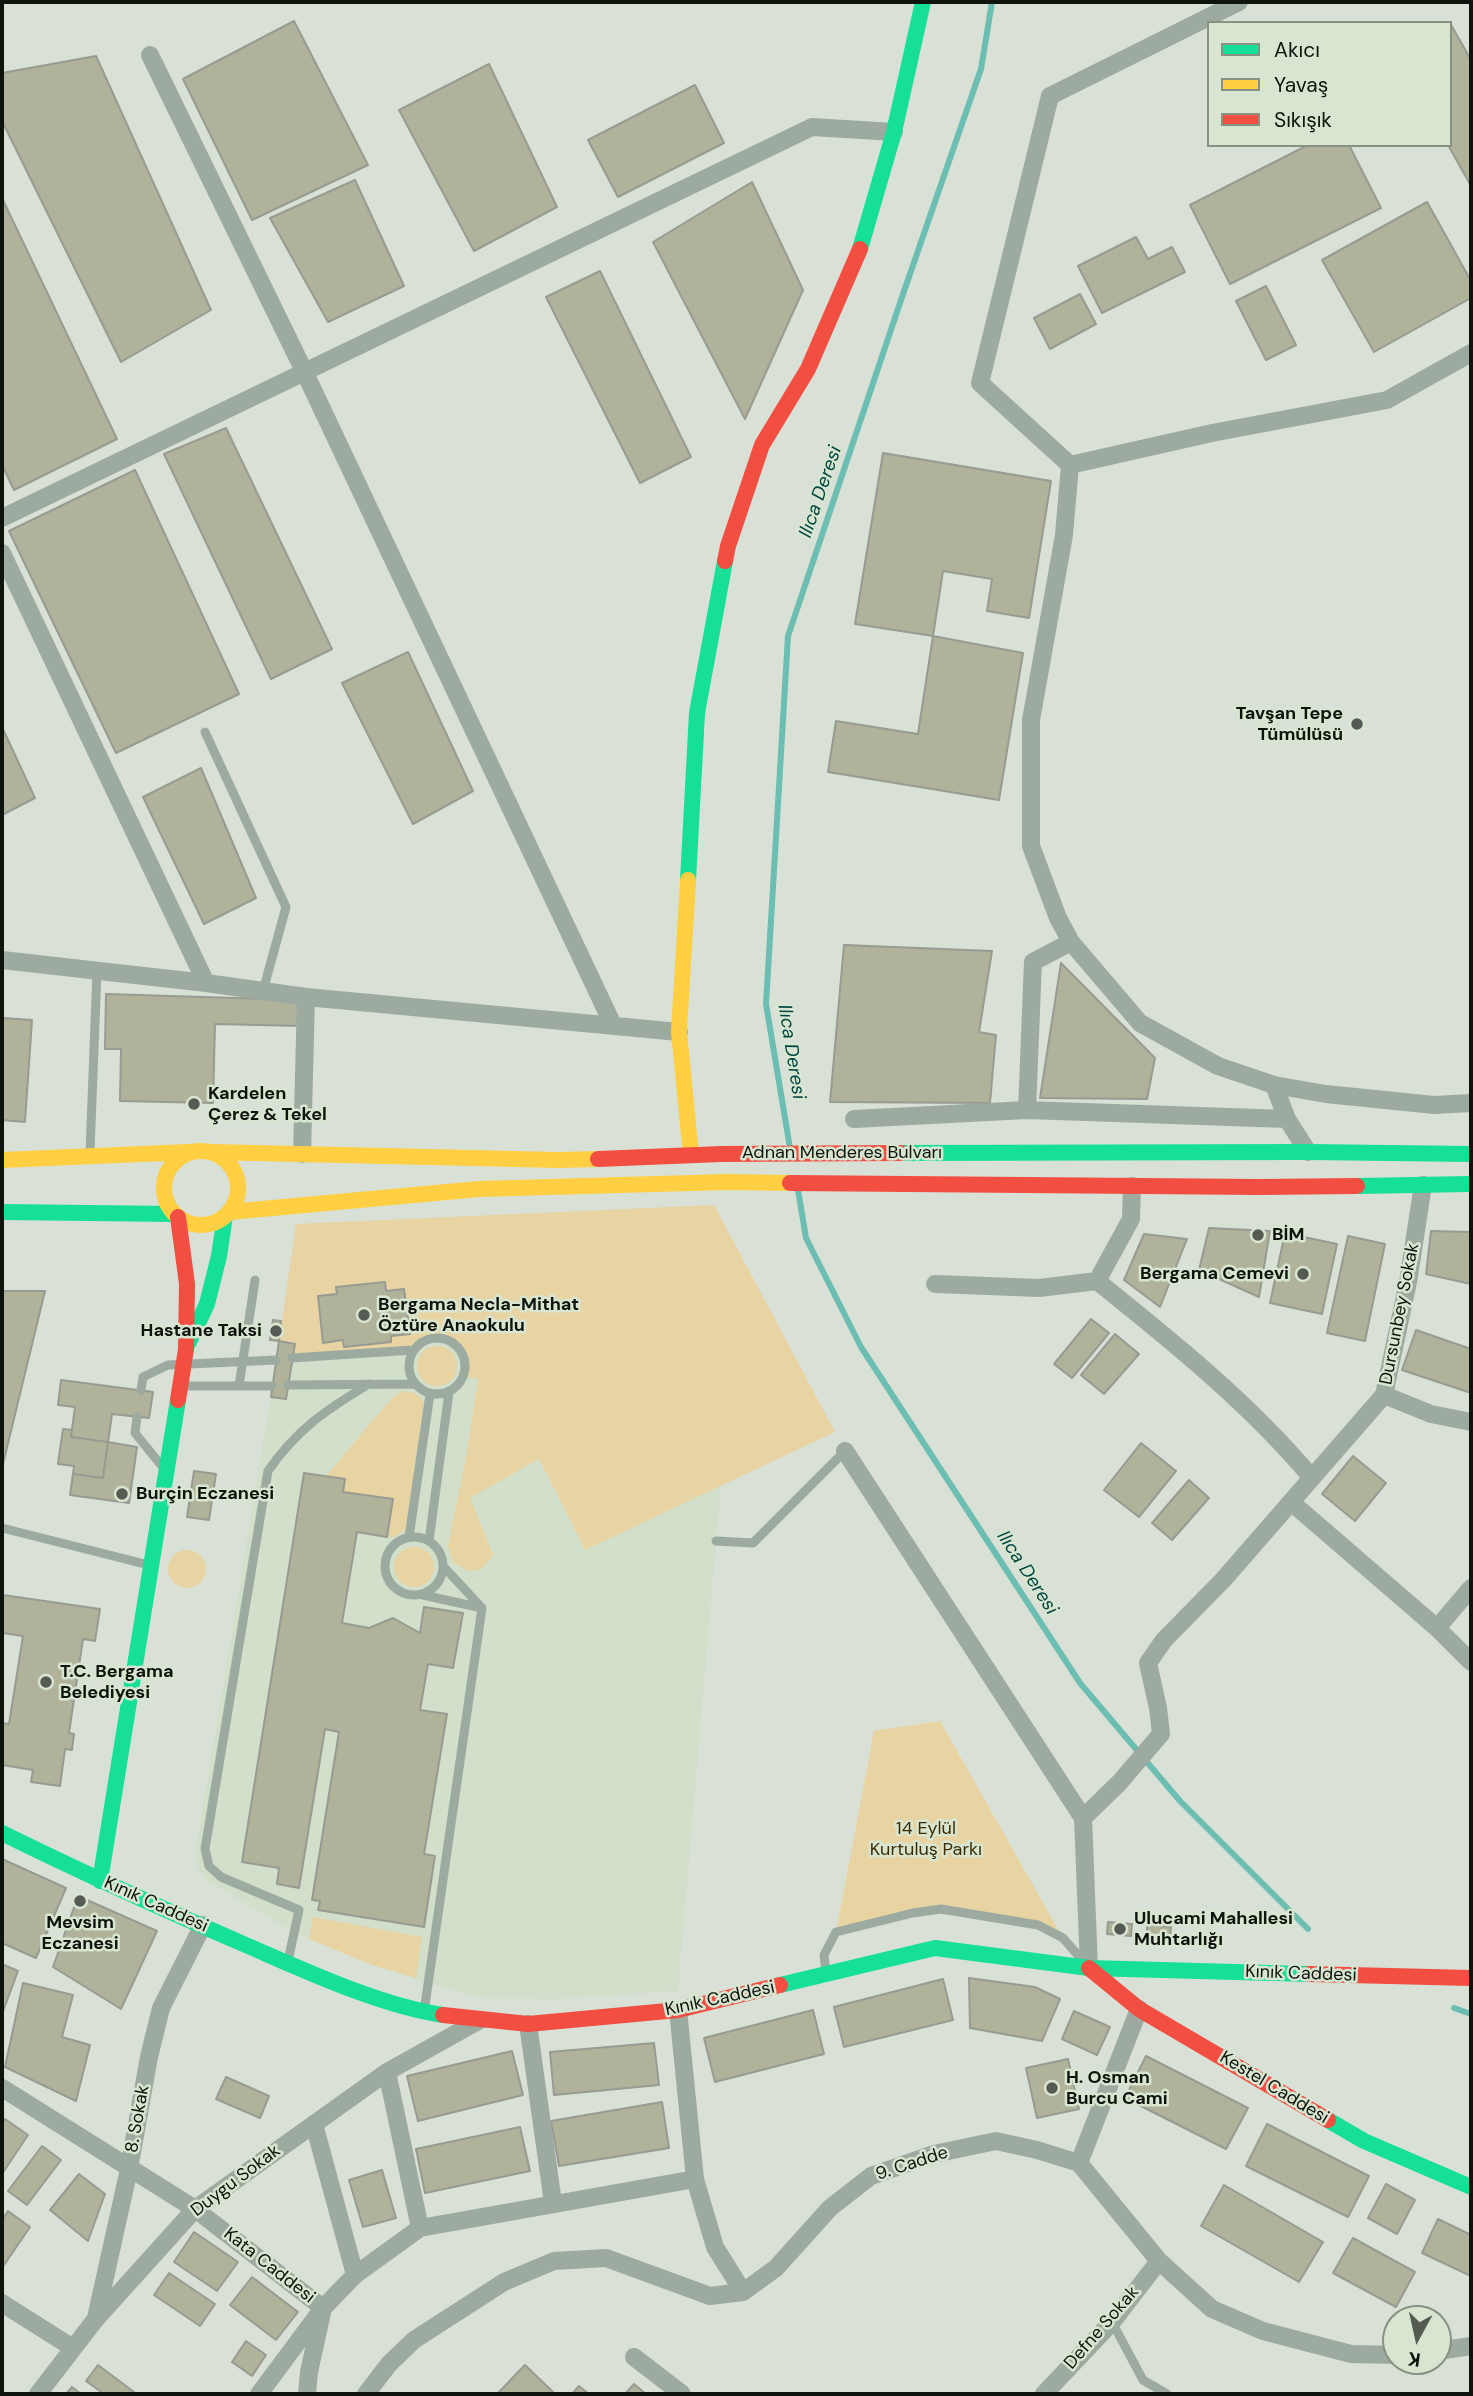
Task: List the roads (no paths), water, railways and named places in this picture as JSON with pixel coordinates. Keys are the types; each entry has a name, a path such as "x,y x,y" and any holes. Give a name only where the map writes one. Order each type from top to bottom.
{"main road":[{"path":"691,1155 679,1032 697,713 728,546 762,444 808,369 858,256 894,132 923,2"},
{"path":"2,1160 200,1150 212,1152 229,1163 238,1182 235,1203 218,1221 202,1225 186,1222 176,1216 167,1203 163,1191 164,1179 177,1158 188,1152"},
{"name":"Adnan Menderes Bulvarı","path":"212,1152 559,1160 721,1154 1471,1154"},
{"name":"Adnan Menderes Bulvarı","path":"227,1214 480,1189 727,1182 1132,1186 1471,1184"},
{"path":"2,1212 176,1216"},
{"path":"186,1349 207,1304 227,1214"},
{"path":"100,1881 186,1349 187,1284 176,1216"},
{"name":"Kınık Caddesi","path":"2,1833 100,1881 287,1963 395,2004 424,2012 480,2020 528,2024 678,2010 935,1948 1089,1968 1471,1978"},
{"name":"Kestel Caddesi","path":"1089,1968 1139,2009 1364,2141 1471,2187"}],"street":[{"path":"1070,465 980,383 1050,96 1239,2"},
{"path":"150,55 305,373 613,1025"},
{"path":"2,518 812,127 894,132"},
{"path":"1070,465 1213,433 1387,400 1471,353"},
{"path":"1070,465 1064,535 1031,720 1031,846 1058,918 1071,942 1140,1023 1218,1066 1274,1085 1326,1094 1434,1105 1471,1103"},
{"path":"2,553 206,982"},
{"path":"1027,1110 1033,962 1071,942"},
{"path":"2,960 206,982 306,997 679,1032"},
{"path":"302,1154 306,997"},
{"path":"1274,1085 1287,1119 1308,1152"},
{"path":"855,1119 1027,1110 1287,1119"},
{"name":"Dursunbey Sokak","path":"1423,1185 1408,1282 1384,1395 1431,1414 1471,1422"},
{"path":"1097,1280 1130,1219 1132,1186"},
{"path":"935,1284 1039,1288 1097,1280 1176,1344 1246,1408 1287,1448 1312,1478"},
{"path":"1083,1818 1119,1783 1161,1734 1147,1662 1164,1640 1223,1580 1384,1395"},
{"path":"845,1451 1083,1818 1089,1968"},
{"path":"1291,1502 1437,1628 1471,1662"},
{"path":"1437,1628 1471,1588"},
{"name":"8. Sokak","path":"96,2320 161,2008 203,1925"},
{"path":"1139,2009 1079,2163 1158,2261 1212,2309 1263,2331 1352,2354 1382,2355"},
{"path":"366,2394 389,2364 414,2340 504,2282 554,2261 606,2258 710,2296 743,2292 715,2247 695,2179 678,2010"},
{"name":"Duygu Sokak","path":"38,2394 96,2320 195,2209 387,2072 480,2020"},
{"path":"528,2024 553,2203"},
{"path":"387,2072 420,2228"},
{"name":"Kata Caddesi","path":"2,2088 195,2209 323,2308"},
{"path":"314,2124 355,2275"},
{"name":"9. Cadde","path":"743,2292 776,2268 830,2208 871,2176 934,2154 996,2141 1079,2163"},
{"path":"259,2394 323,2308 355,2275 420,2228 695,2179"},
{"name":"Defne Sokak","path":"1044,2394 1112,2322 1158,2261"},
{"path":"2,2303 73,2348"},
{"path":"307,2394 323,2308"},
{"path":"1452,2349 1471,2346"},
{"path":"634,2357 682,2394"}],"lane":[{"path":"205,732 286,907 263,990"},
{"path":"90,1156 97,972"},
{"path":"239,1385 255,1280"},
{"path":"429,1541 449,1392 464,1376 464,1358 460,1349 445,1339 436,1338 419,1343 413,1350 408,1367 414,1384 430,1394 449,1392"},
{"path":"292,1358 413,1350"},
{"path":"141,1390 143,1377 168,1365 276,1360"},
{"path":"287,1963 299,1910 221,1877 209,1866 205,1849 268,1471 299,1432 369,1384"},
{"path":"288,1385 414,1384"},
{"path":"180,1386 272,1386"},
{"path":"409,1537 430,1394"},
{"path":"137,1417 135,1433 166,1472"},
{"path":"716,1541 753,1543 845,1451"},
{"path":"2,1529 151,1565"},
{"path":"443,1566 437,1584 412,1596 395,1589 385,1573 387,1555 392,1547 409,1537 429,1541 436,1547 443,1566 482,1608"},
{"path":"421,1594 482,1608"},
{"path":"424,2012 482,1608"},
{"path":"826,1976 824,1955 836,1932 941,1909 1038,1925 1063,1938 1089,1968"},
{"path":"1112,2322 1143,2380 1167,2394"}],"waterway":[{"name":"Ilıca Deresi","path":"790,1148 766,1004 788,636 981,69 992,2"},
{"name":"Ilıca Deresi","path":"798,1190 806,1238 861,1347 1080,1683 1180,1801 1308,1929"},
{"name":"Ilıca Deresi","path":"1454,2008 1471,2014"}],"place":[{"name":"Tavşan Tepe Tümülüsü","path":"1357,724"},
{"name":"Kardelen Çerez & Tekel","path":"194,1104"},
{"name":"BİM","path":"1258,1235"},
{"name":"Bergama Cemevi","path":"1303,1274"},
{"name":"Bergama Necla-Mithat Öztüre Anaokulu","path":"364,1315"},
{"name":"Hastane Taksi","path":"276,1331"},
{"name":"Burçin Eczanesi","path":"122,1494"},
{"name":"T.C. Bergama Belediyesi","path":"46,1682"},
{"name":"Mevsim Eczanesi","path":"80,1901"},
{"name":"Ulucami Mahallesi Muhtarlığı","path":"1120,1929"},
{"name":"H. Osman Burcu Cami","path":"1052,2088"}],"park label":[{"name":"14 Eylül Kurtuluş Parkı","path":"926,1839"}]}
